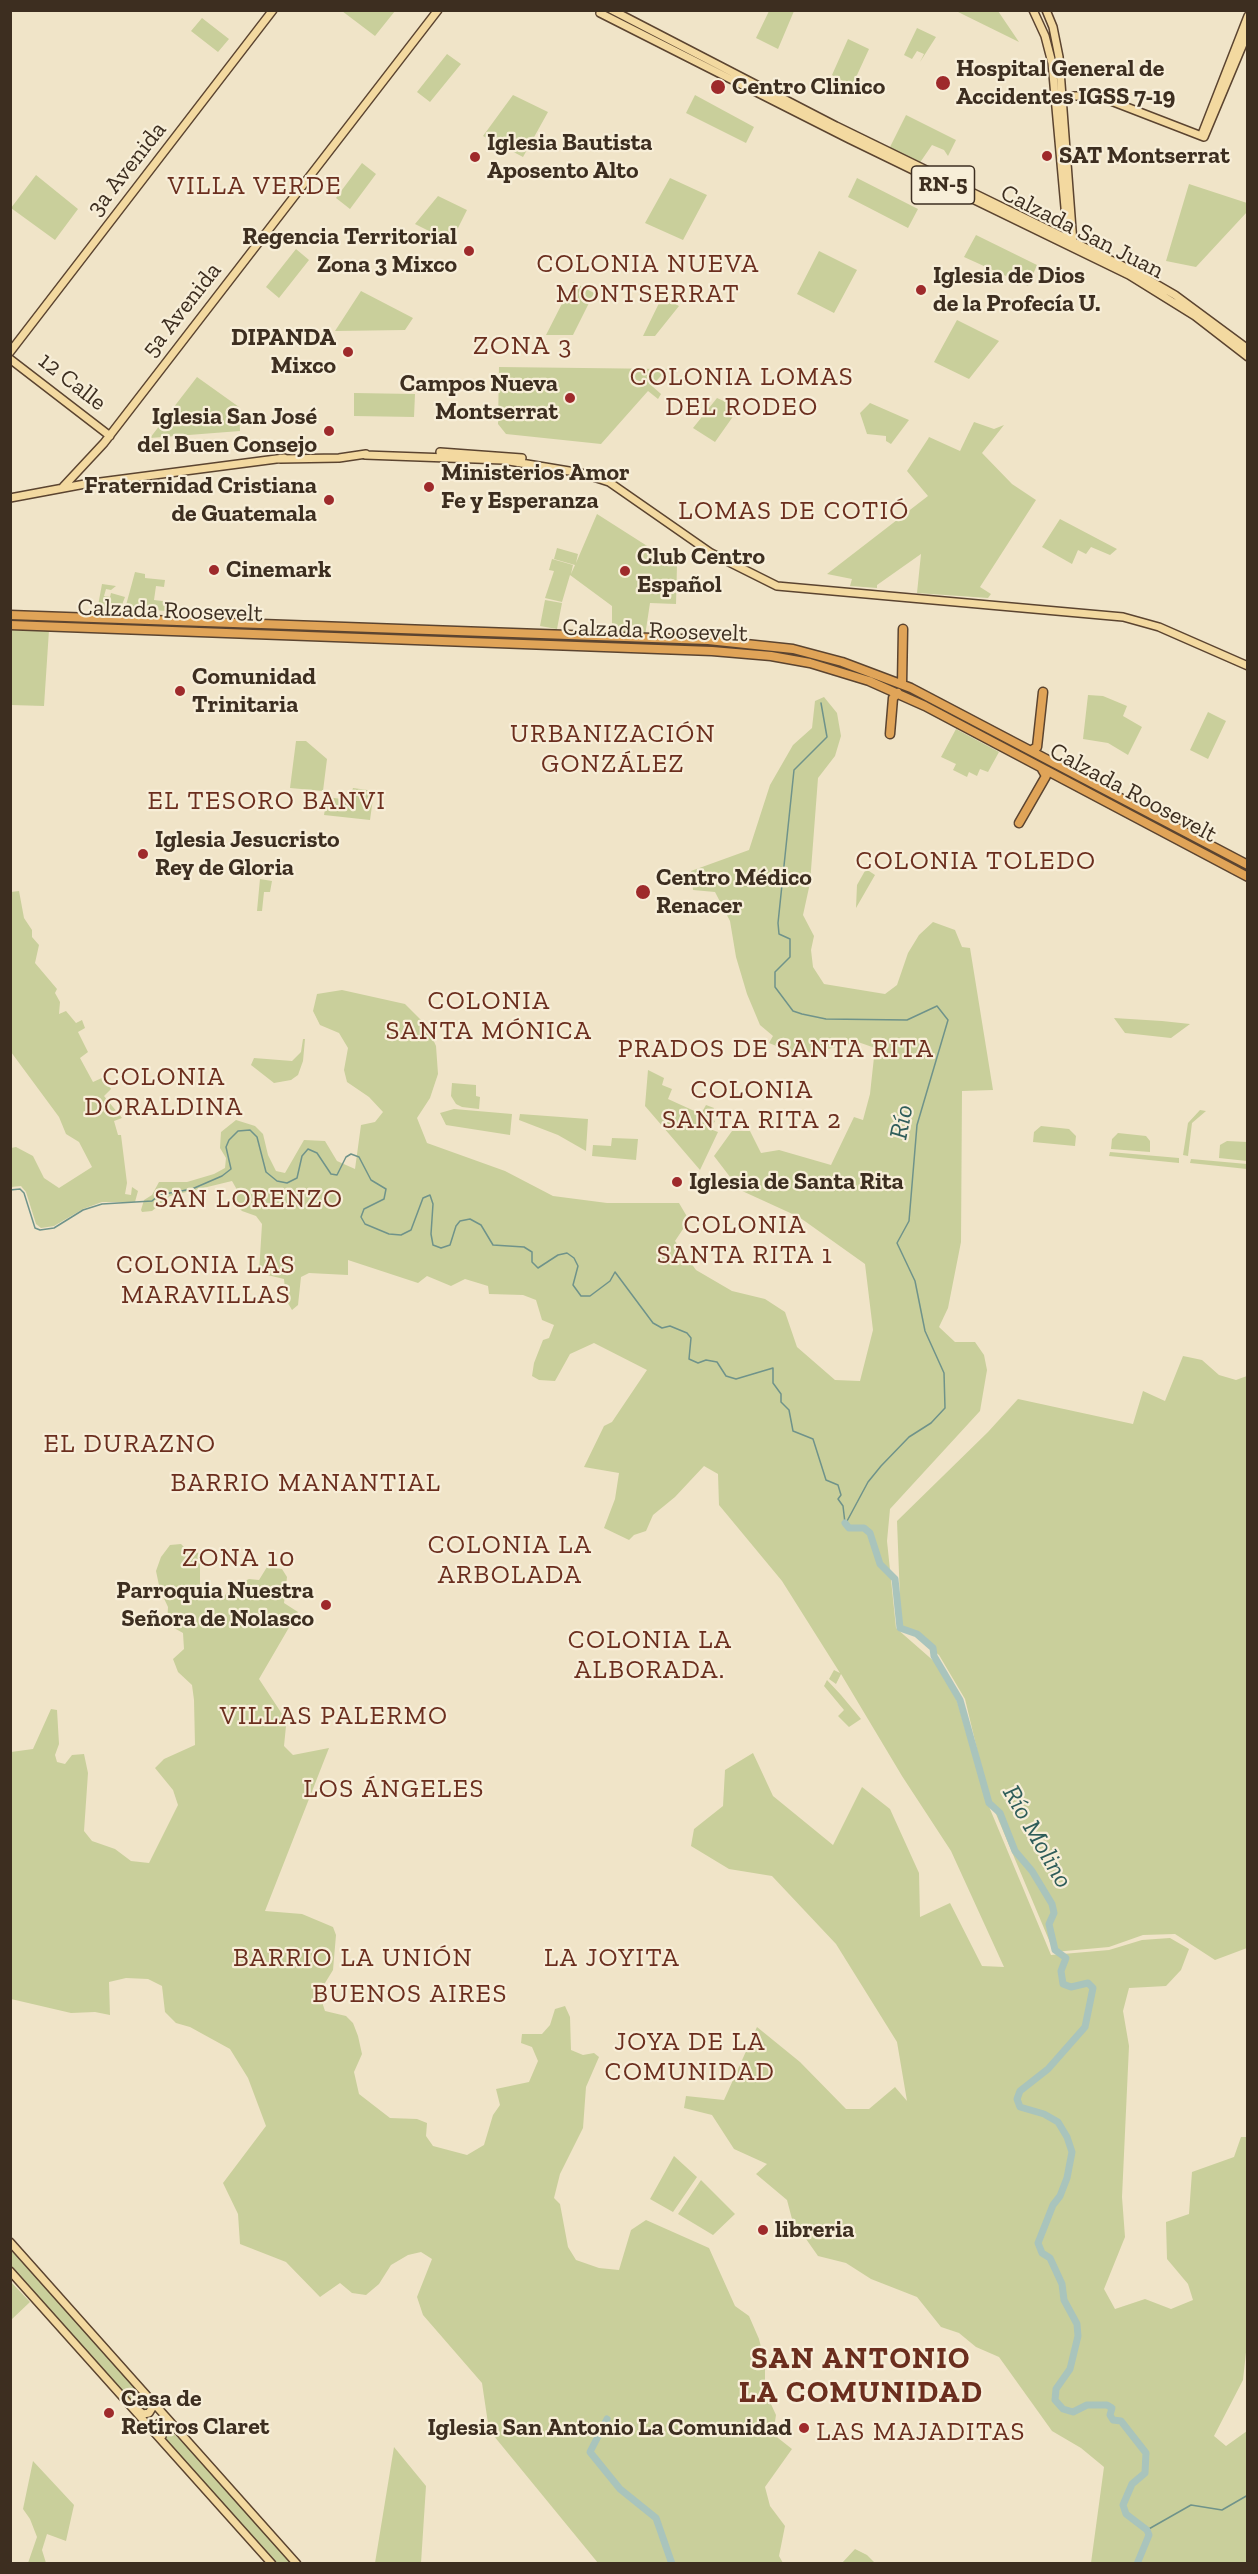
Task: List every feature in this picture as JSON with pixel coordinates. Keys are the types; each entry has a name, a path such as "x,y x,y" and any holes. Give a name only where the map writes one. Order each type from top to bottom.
{"highway":[{"name":"Calzada Roosevelt","path":"10,615 95,617 606,648 722,652 771,656 830,668 898,693 1248,877"},
{"path":"10,622 87,623 92,622 95,617"},
{"name":"Calzada Roosevelt","path":"10,622 282,634 375,630 729,641 785,648 842,662 902,684 1248,865"},
{"path":"137,629 141,624 168,622"},
{"path":"902,684 903,629"},
{"path":"606,648 609,642 641,643 649,639"},
{"path":"1032,750 1037,747 1043,692"},
{"path":"890,734 893,698 898,693"},
{"path":"1018,823 1046,776 1037,765"},
{"path":"1113,793 1117,807"},
{"path":"1198,850 1203,845 1219,850"}],"main road":[{"name":"3a Avenida","path":"10,352 273,10"},
{"name":"5a Avenida","path":"63,487 83,469 110,436 438,10"},
{"name":"Calzada San Juan","path":"612,10 836,126 854,132 1175,295 1248,349"},
{"path":"1033,10 1045,36 1062,96"},
{"path":"1046,10 1053,27 1061,86 1071,243"},
{"name":"Calzada San Juan","path":"600,13 819,124 1071,243 1171,300 1248,357"},
{"path":"1203,137 1248,16"},
{"path":"1203,137 1248,32"},
{"path":"1062,96 1098,96 1203,137"},
{"path":"819,124 836,126"},
{"name":"12 Calle","path":"10,359 110,436"},
{"path":"10,498 63,487 280,459 288,461 417,452 488,454 614,480 698,540 768,578 787,584 1123,617 1159,627 1248,666"},
{"path":"83,469 82,478 87,480 165,469 257,462"},
{"path":"10,2242 297,2564"},
{"path":"10,2271 272,2564"},
{"path":"100,2372 140,2412 150,2413 152,2408 146,2397 116,2360"},
{"path":"186,2467 181,2457 159,2433 158,2424 166,2423 187,2446 199,2455"}],"green space":[{"path":"342,11 395,11 375,36"},
{"path":"769,11 794,11 778,49 756,38"},
{"path":"956,11 998,11 1019,42"},
{"path":"202,18 229,39 218,52 191,31"},
{"path":"917,28 936,37 920,62 924,54 917,51 912,59 904,55"},
{"path":"848,39 869,49 852,86 832,75"},
{"path":"447,54 461,64 430,102 417,92"},
{"path":"513,95 548,112 523,157 483,136"},
{"path":"695,95 754,127 746,143 686,113"},
{"path":"906,115 956,140 948,156 944,150 932,145 919,164 889,149"},
{"path":"362,163 376,174 350,209 336,198"},
{"path":"36,175 78,209 55,240 11,208"},
{"path":"670,178 707,195 683,240 645,223"},
{"path":"857,178 918,209 908,228 848,197"},
{"path":"1189,184 1247,203 1247,212 1196,267 1166,261"},
{"path":"438,196 467,210 451,242 415,224"},
{"path":"976,235 1037,265 1028,286 964,257"},
{"path":"296,249 309,260 279,298 266,287"},
{"path":"819,251 857,270 834,313 797,294"},
{"path":"573,282 594,293 573,335 546,335"},
{"path":"361,291 413,318 405,330 335,331"},
{"path":"662,297 679,306 655,336 643,336"},
{"path":"957,320 999,341 969,379 934,362"},
{"name":"Campos Nueva Montserrat","path":"499,367 667,369 652,386 661,394 658,399 648,391 601,444 506,434 498,424"},
{"path":"197,377 239,407 240,431 150,438"},
{"path":"354,393 415,394 414,417 354,416"},
{"path":"717,398 739,408 715,442 693,428"},
{"path":"870,403 909,420 891,444 886,441 886,436 867,434 860,413"},
{"path":"974,422 994,429 1004,425 982,453 1012,484 1036,500 980,587 991,594 988,598 917,593 921,554 877,585 877,588 850,586 852,579 827,574 928,496 907,471 929,437 960,451"},
{"name":"Club Centro Español","path":"597,514 677,565 676,604 650,603 645,636 612,635 612,606 570,575 562,602 545,598 554,571 549,570 552,559 573,565 571,574 575,565 554,559 557,548 578,554 576,563"},
{"path":"1060,519 1117,549 1110,555 1091,547 1086,554 1078,550 1072,564 1042,547"},
{"path":"135,572 145,574 145,578 165,580 164,587 156,586 154,600 170,602 169,611 125,609"},
{"path":"102,584 116,586 111,590 106,589 104,596 110,597 111,593 125,597 118,615 99,614 97,611"},
{"path":"545,600 562,603 557,629 540,626"},
{"path":"11,629 49,630 44,706 11,705"},
{"path":"1088,695 1103,696 1127,706 1123,716 1142,727 1128,755 1108,743 1083,739"},
{"path":"824,697 837,713 841,736 835,756 818,778 810,883 803,915 814,936 811,950 813,967 824,984 885,994 897,985 908,953 919,935 933,922 955,930 962,947 970,948 993,1090 962,1091 961,1242 948,1308 939,1327 955,1342 975,1342 984,1355 987,1370 980,1411 890,1509 887,1541 896,1628 936,1663 957,1701 985,1797 1051,1955 1109,1950 1142,1940 1170,1938 1189,1949 1181,1970 1166,1986 1129,1988 1123,2011 1129,2046 1122,2197 1125,2237 1104,2289 1115,2309 1145,2299 1171,2309 1193,2300 1188,2284 1167,2259 1166,2222 1189,2214 1192,2172 1234,2157 1241,2137 1247,2137 1247,2343 1243,2380 1214,2436 1226,2446 1247,2431 1247,2563 1091,2563 1104,2467 1081,2448 1052,2431 999,2357 976,2347 959,2333 941,2327 917,2297 871,2279 846,2263 818,2256 792,2219 787,2200 756,2174 767,2164 734,2149 712,2115 684,2108 686,2096 724,2100 757,2027 800,2062 846,2109 869,2109 895,2087 907,2101 897,2042 836,1944 772,1876 729,1869 691,1846 694,1829 723,1806 725,1770 753,1753 773,1796 833,1845 862,1787 890,1809 919,1873 920,1917 950,1903 982,1966 1004,1967 951,1851 902,1776 841,1674 836,1684 829,1679 834,1670 840,1673 782,1581 719,1505 718,1474 704,1466 675,1497 653,1515 646,1531 634,1535 629,1540 604,1528 615,1499 619,1473 584,1467 604,1426 612,1422 647,1370 594,1343 570,1354 555,1381 539,1380 532,1376 534,1363 543,1340 549,1338 554,1325 542,1320 536,1300 523,1295 489,1294 488,1286 465,1279 451,1286 427,1276 418,1283 348,1260 348,1275 309,1273 301,1277 298,1305 292,1310 286,1300 284,1279 259,1273 262,1224 256,1216 242,1211 236,1205 236,1188 232,1181 170,1196 152,1211 142,1212 141,1210 144,1200 152,1195 159,1182 187,1182 214,1174 225,1168 226,1158 220,1148 221,1132 236,1120 255,1126 263,1134 268,1155 276,1171 285,1173 304,1140 325,1141 337,1161 355,1169 361,1125 375,1122 383,1112 369,1097 347,1082 344,1070 348,1048 339,1033 320,1025 313,1011 317,994 342,990 405,1004 427,1026 436,1046 438,1074 430,1098 417,1118 427,1143 505,1171 553,1196 607,1203 679,1203 689,1220 675,1241 696,1270 732,1291 765,1299 785,1312 797,1347 835,1380 860,1381 873,1330 865,1264 799,1217 740,1190 714,1156 732,1131 750,1131 761,1153 779,1150 831,1165 854,1117 863,1120 870,1094 875,1048 858,1042 811,1053 802,1049 799,1055 769,1043 773,1036 760,1025 747,994 736,957 730,921 715,892 693,890 691,871 749,850 770,785 793,745 812,728 815,701"},
{"path":"1208,712 1226,721 1208,759 1190,750"},
{"path":"956,729 999,752 988,772 980,769 977,776 969,772 967,777 953,770 956,764 941,757"},
{"path":"296,741 306,741 327,759 323,791 290,788"},
{"path":"353,788 374,791 370,820 324,815 327,797 349,800"},
{"path":"866,869 875,875 856,908 857,885"},
{"path":"260,879 272,881 270,892 264,892 262,911 257,911"},
{"path":"19,891 24,918 32,930 32,937 39,945 35,963 57,989 55,993 60,1002 59,1014 66,1011 76,1023 82,1020 85,1028 78,1032 88,1052 80,1058 93,1082 104,1077 111,1089 104,1096 122,1118 114,1121 118,1135 121,1135 127,1183 125,1194 131,1195 132,1187 138,1191 135,1202 102,1202 83,1209 54,1226 41,1228 36,1224 26,1192 21,1186 11,1187 11,1148 16,1147 33,1156 44,1178 59,1188 92,1167 79,1142 66,1134 59,1117 11,1052 11,892"},
{"path":"1114,1018 1190,1024 1171,1038 1125,1033"},
{"path":"303,1039 305,1039 303,1061 298,1075 291,1080 274,1083 251,1065 254,1058 292,1061 301,1052"},
{"path":"648,1070 664,1078 662,1085 672,1089 668,1099 701,1114 706,1105 714,1108 709,1118 715,1121 710,1129 718,1132 700,1170 645,1106"},
{"path":"452,1083 476,1085 476,1096 480,1097 479,1109 456,1104 451,1096"},
{"path":"454,1109 512,1114 510,1135 446,1125 440,1113"},
{"path":"1200,1110 1206,1111 1192,1123 1188,1156 1183,1155 1188,1123"},
{"path":"520,1114 588,1119 586,1151 558,1135 519,1120"},
{"path":"1041,1126 1069,1129 1076,1136 1075,1146 1033,1142 1034,1132"},
{"path":"1118,1133 1146,1136 1150,1141 1150,1152 1111,1149 1112,1139"},
{"path":"612,1138 638,1139 636,1160 592,1156 593,1145 611,1146"},
{"path":"1227,1141 1247,1142 1247,1161 1219,1158 1220,1145"},
{"path":"1110,1152 1179,1158 1179,1163 1109,1156"},
{"path":"1191,1159 1247,1164 1247,1169 1190,1163"},
{"path":"1183,1356 1202,1360 1219,1375 1236,1380 1247,1376 1247,1948 1215,1960 1175,1934 1143,1935 1109,1947 1054,1952 988,1795 965,1699 939,1655 901,1625 897,1521 988,1432 1018,1399 1133,1424 1143,1391 1165,1401"},
{"path":"181,1544 189,1552 200,1553 200,1585 212,1595 225,1595 234,1586 249,1579 259,1580 267,1567 282,1569 287,1577 284,1603 298,1612 259,1679 284,1717 286,1726 284,1746 293,1755 329,1748 265,1911 302,1914 333,1927 336,1935 333,1970 325,1983 321,1999 325,2011 346,2016 353,2023 362,2054 354,2072 359,2094 390,2118 417,2119 427,2123 426,2136 433,2146 467,2155 484,2145 493,2115 500,2105 496,2089 529,2082 538,2061 532,2047 521,2043 522,2034 542,2034 550,2025 555,2009 565,2006 570,2017 571,2050 583,2055 594,2053 599,2057 586,2087 583,2128 560,2174 554,2198 560,2204 568,2247 576,2260 599,2268 619,2270 631,2230 646,2220 709,2248 735,2306 749,2316 759,2339 765,2363 765,2391 776,2415 773,2434 792,2449 765,2487 770,2506 785,2526 779,2556 783,2563 598,2563 489,2430 482,2383 423,2315 417,2297 432,2259 421,2252 408,2255 391,2265 379,2284 366,2295 352,2293 340,2283 320,2297 286,2262 240,2244 238,2214 223,2183 266,2126 248,2078 230,2049 190,2027 176,2023 165,2012 162,1986 148,1979 126,1978 109,1982 110,2015 95,2012 71,2013 11,1999 11,1752 33,1749 51,1709 57,1710 59,1744 55,1755 57,1762 65,1764 72,1755 84,1754 88,1773 84,1831 92,1841 115,1849 131,1861 149,1863 178,1805 173,1790 155,1768 164,1759 195,1745 194,1700 192,1685 178,1672 173,1659 184,1649 183,1633 167,1624 168,1607 160,1590 156,1571 161,1557 170,1545"},
{"path":"827,1680 861,1719 849,1727 838,1716 844,1710 824,1686"},
{"path":"674,2156 697,2177 673,2212 650,2199"},
{"path":"701,2180 735,2214 713,2235 678,2214"},
{"path":"10,2245 151,2405 148,2415 102,2372 11,2268"},
{"path":"10,2281 30,2302 11,2320 10,2320"},
{"path":"161,2426 167,2427 199,2459 293,2563 274,2563 189,2468 161,2434"},
{"path":"394,2447 426,2486 421,2563 375,2563"},
{"path":"33,2461 74,2505 66,2541 47,2534 42,2550 46,2563 28,2563 37,2537 23,2509"},
{"path":"855,2549 867,2555 875,2563 842,2563"}],"waterway":[{"name":"Río","path":"821,703 827,737 794,770 778,923 779,934 790,939 790,957 775,972 775,987 793,1011 826,1019 907,1020 937,1006 948,1020 917,1125 909,1221 897,1243 915,1281 925,1331 944,1373 945,1408 931,1423 909,1437 881,1466 868,1482 846,1523"},
{"name":"Río Molino","path":"10,1190 20,1189 24,1193 35,1228 40,1230 54,1228 83,1210 102,1204 152,1201 159,1195 192,1189 222,1176 231,1169 226,1147 238,1131 250,1130 257,1137 266,1172 277,1181 287,1183 297,1178 302,1156 308,1149 317,1153 331,1174 337,1175 346,1157 351,1154 359,1157 371,1180 386,1189 384,1199 364,1209 361,1217 365,1224 389,1234 401,1235 411,1230 423,1198 430,1195 433,1204 431,1234 433,1245 441,1248 450,1245 456,1226 460,1221 470,1219 481,1225 493,1245 524,1247 532,1252 532,1262 538,1268 558,1255 567,1253 574,1258 578,1266 573,1285 581,1296 590,1296 610,1281 615,1272 653,1323 662,1328 670,1326 687,1333 691,1338 689,1359 698,1363 706,1360 717,1362 726,1376 736,1379 773,1368 773,1383 781,1394 781,1402 789,1410 793,1431 813,1439 826,1480 838,1485 841,1495 838,1499 843,1506 845,1523"},
{"name":"Río Molino","path":"845,1523 849,1528 864,1528 870,1533 880,1564 895,1579 900,1628 917,1634 933,1648 934,1656 960,1700 989,1803 1000,1813 1015,1851 1032,1871 1052,1904 1054,1913 1049,1924 1055,1950 1066,1958 1061,1971 1063,1984 1071,1987 1088,1983 1093,1988 1085,2027 1048,2069 1020,2091 1017,2099 1020,2107 1044,2114 1058,2122 1067,2137 1072,2152 1067,2178 1038,2243 1042,2253 1050,2258 1062,2284 1064,2300 1077,2324 1078,2336 1070,2369 1056,2389 1055,2400 1063,2409 1073,2412 1087,2405 1107,2405 1112,2408 1110,2415 1113,2420 1121,2421 1146,2453 1145,2473 1132,2484 1123,2505 1126,2514 1147,2530 1149,2535 1137,2564"},
{"path":"607,2419 590,2452 620,2489 656,2518 672,2564"},
{"path":"1147,2530 1191,2505 1222,2510 1248,2495"}],"place":[{"name":"Hospital General de Accidentes IGSS 7-19","path":"943,83"},
{"name":"Centro Clinico","path":"718,87"},
{"name":"SAT Montserrat","path":"1047,156"},
{"name":"Iglesia Bautista Aposento Alto","path":"475,157"},
{"name":"Regencia Territorial Zona 3 Mixco","path":"469,251"},
{"name":"Iglesia de Dios de la Profecía U.","path":"921,290"},
{"name":"DIPANDA Mixco","path":"348,352"},
{"name":"Campos Nueva Montserrat","path":"570,398"},
{"name":"Iglesia San José del Buen Consejo","path":"329,431"},
{"name":"Ministerios Amor Fe y Esperanza","path":"429,487"},
{"name":"Fraternidad Cristiana de Guatemala","path":"329,500"},
{"name":"Cinemark","path":"214,570"},
{"name":"Club Centro Español","path":"625,571"},
{"name":"Comunidad Trinitaria","path":"180,691"},
{"name":"Iglesia Jesucristo Rey de Gloria","path":"143,854"},
{"name":"Centro Médico Renacer","path":"643,892"},
{"name":"Iglesia de Santa Rita","path":"677,1182"},
{"name":"Parroquia Nuestra Señora de Nolasco","path":"326,1605"},
{"name":"libreria","path":"763,2230"},
{"name":"Casa de Retiros Claret","path":"109,2413"},
{"name":"Iglesia San Antonio La Comunidad","path":"804,2428"}],"district":[{"name":"VILLA VERDE","path":"255,187"},
{"name":"COLONIA NUEVA MONTSERRAT","path":"648,280"},
{"name":"ZONA 3","path":"523,346"},
{"name":"COLONIA LOMAS DEL RODEO","path":"742,393"},
{"name":"LOMAS DE COTIÓ","path":"794,512"},
{"name":"URBANIZACIÓN GONZÁLEZ","path":"613,750"},
{"name":"EL TESORO BANVI","path":"267,802"},
{"name":"COLONIA TOLEDO","path":"976,862"},
{"name":"COLONIA SANTA MÓNICA","path":"489,1017"},
{"name":"PRADOS DE SANTA RITA","path":"776,1050"},
{"name":"COLONIA DORALDINA","path":"164,1093"},
{"name":"COLONIA SANTA RITA 2","path":"752,1106"},
{"name":"SAN LORENZO","path":"249,1200"},
{"name":"COLONIA SANTA RITA 1","path":"745,1241"},
{"name":"COLONIA LAS MARAVILLAS","path":"206,1281"},
{"name":"EL DURAZNO","path":"130,1445"},
{"name":"BARRIO MANANTIAL","path":"306,1484"},
{"name":"ZONA 10","path":"239,1558"},
{"name":"COLONIA LA ARBOLADA","path":"510,1561"},
{"name":"COLONIA LA ALBORADA.","path":"650,1656"},
{"name":"VILLAS PALERMO","path":"334,1717"},
{"name":"LOS ÁNGELES","path":"394,1790"},
{"name":"BARRIO LA UNIÓN","path":"353,1959"},
{"name":"LA JOYITA","path":"612,1959"},
{"name":"BUENOS AIRES","path":"410,1995"},
{"name":"JOYA DE LA COMUNIDAD","path":"690,2058"},
{"name":"SAN ANTONIO LA COMUNIDAD","path":"861,2376"},
{"name":"LAS MAJADITAS","path":"921,2433"}]}
